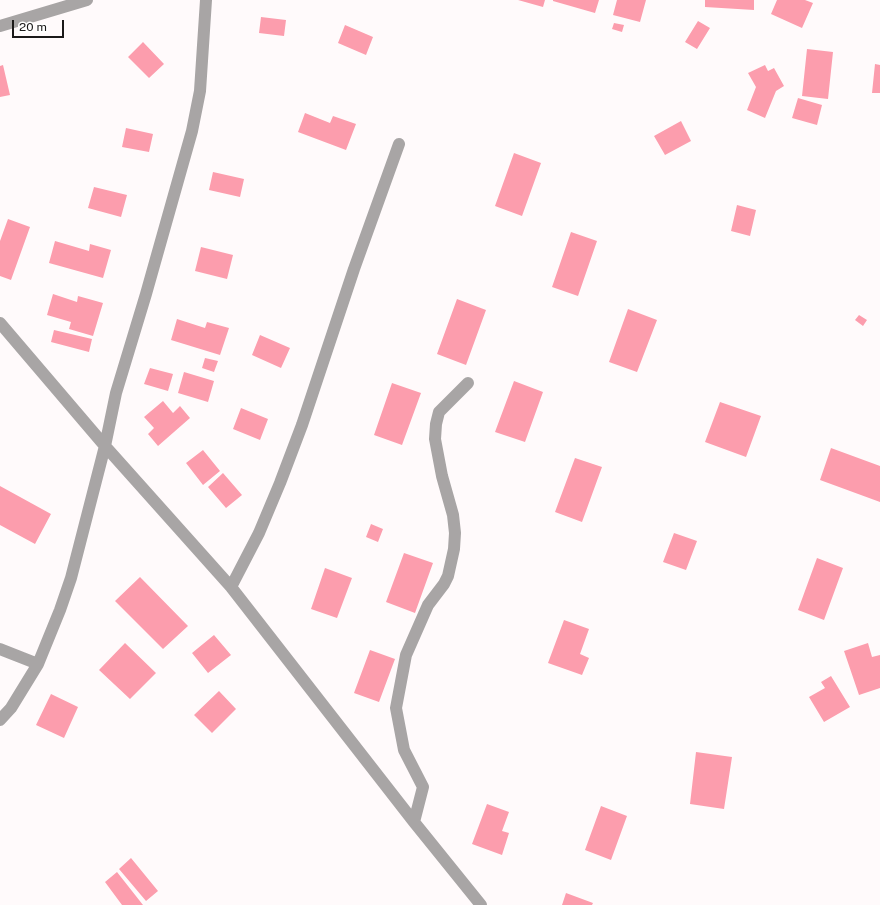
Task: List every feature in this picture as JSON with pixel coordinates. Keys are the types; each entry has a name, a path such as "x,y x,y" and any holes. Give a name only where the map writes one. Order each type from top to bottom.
{"street":[{"path":"0,26 86,0"},
{"path":"0,720 11,708 38,664 71,578 105,446 116,393 146,294 192,131 200,91 206,0"},
{"path":"231,587 259,532 302,426 354,269 399,144"},
{"path":"0,323 105,446 231,587 414,822 481,905"},
{"path":"414,822 423,787 404,750 396,708 406,655 428,605 444,584 448,576 454,549 455,533 453,515 442,476 436,439 436,424 439,412 468,383"},
{"path":"0,650 38,664"}],"building":[{"path":"518,0 545,0 543,7"},
{"path":"553,0 599,0 595,13"},
{"path":"617,0 646,0 640,22 613,15"},
{"path":"705,0 754,0 754,10 705,7"},
{"path":"777,0 805,0 813,3 802,28 771,14"},
{"path":"261,17 286,20 284,36 259,33"},
{"path":"698,21 710,28 697,49 685,42"},
{"path":"614,23 624,25 622,32 612,29"},
{"path":"345,25 373,37 366,55 338,43"},
{"path":"143,42 164,64 149,78 128,57"},
{"path":"807,49 833,52 828,99 802,96"},
{"path":"875,64 880,65 880,93 872,93"},
{"path":"3,65 10,95 0,97 0,66"},
{"path":"765,65 768,71 774,68 784,86 776,91 765,118 747,110 756,87 748,73"},
{"path":"798,98 822,105 817,125 792,118"},
{"path":"305,113 330,123 333,116 356,124 346,150 298,132"},
{"path":"681,121 691,141 665,155 654,136"},
{"path":"126,128 153,134 149,152 122,147"},
{"path":"514,153 541,163 522,216 495,206"},
{"path":"213,172 244,179 240,197 209,190"},
{"path":"94,187 127,195 121,217 88,208"},
{"path":"737,205 756,210 750,236 731,231"},
{"path":"8,219 30,227 11,280 0,276 0,241"},
{"path":"571,232 597,241 578,296 552,287"},
{"path":"55,241 89,251 90,244 111,250 103,278 49,263"},
{"path":"201,247 233,255 227,279 195,271"},
{"path":"53,294 77,302 78,296 103,303 93,336 69,329 71,322 47,315"},
{"path":"457,299 486,310 466,365 437,354"},
{"path":"628,309 657,320 637,372 609,362"},
{"path":"859,315 867,320 863,326 855,320"},
{"path":"177,319 205,328 207,322 229,328 220,355 171,340"},
{"path":"54,330 92,339 89,352 51,342"},
{"path":"260,335 290,348 281,368 252,355"},
{"path":"205,358 218,361 214,372 202,368"},
{"path":"150,368 173,374 168,391 144,384"},
{"path":"184,372 214,381 208,402 178,393"},
{"path":"514,381 543,392 525,442 495,432"},
{"path":"392,383 421,393 402,445 374,435"},
{"path":"163,401 173,413 180,406 190,418 158,446 148,434 154,428 144,417"},
{"path":"720,402 761,416 746,457 705,442"},
{"path":"241,408 268,419 260,440 233,429"},
{"path":"831,448 880,466 880,502 820,480"},
{"path":"203,450 220,471 203,485 186,463"},
{"path":"575,458 602,467 582,522 555,512"},
{"path":"223,473 242,495 226,508 208,487"},
{"path":"0,486 51,514 35,544 0,525"},
{"path":"371,524 383,529 378,542 366,537"},
{"path":"674,533 697,541 686,570 663,562"},
{"path":"404,553 433,563 415,613 386,602"},
{"path":"817,558 843,568 824,620 798,610"},
{"path":"325,568 352,578 337,618 311,609"},
{"path":"140,577 188,626 163,649 115,601"},
{"path":"564,620 589,629 580,654 589,658 582,675 548,663"},
{"path":"214,635 231,655 208,673 192,653"},
{"path":"125,643 156,673 130,699 99,670"},
{"path":"868,643 872,657 880,655 880,688 859,695 844,651"},
{"path":"370,650 395,659 379,702 354,693"},
{"path":"831,676 850,707 824,722 809,697 825,688 821,682"},
{"path":"219,691 236,709 212,733 194,715"},
{"path":"51,694 78,707 64,738 36,725"},
{"path":"696,752 732,757 724,809 690,804"},
{"path":"487,804 509,812 502,831 509,833 502,855 472,844"},
{"path":"601,806 627,816 611,860 585,850"},
{"path":"131,858 158,891 146,901 119,869"},
{"path":"117,872 143,905 122,905 105,882"},
{"path":"566,893 593,903 592,905 562,905"}]}
